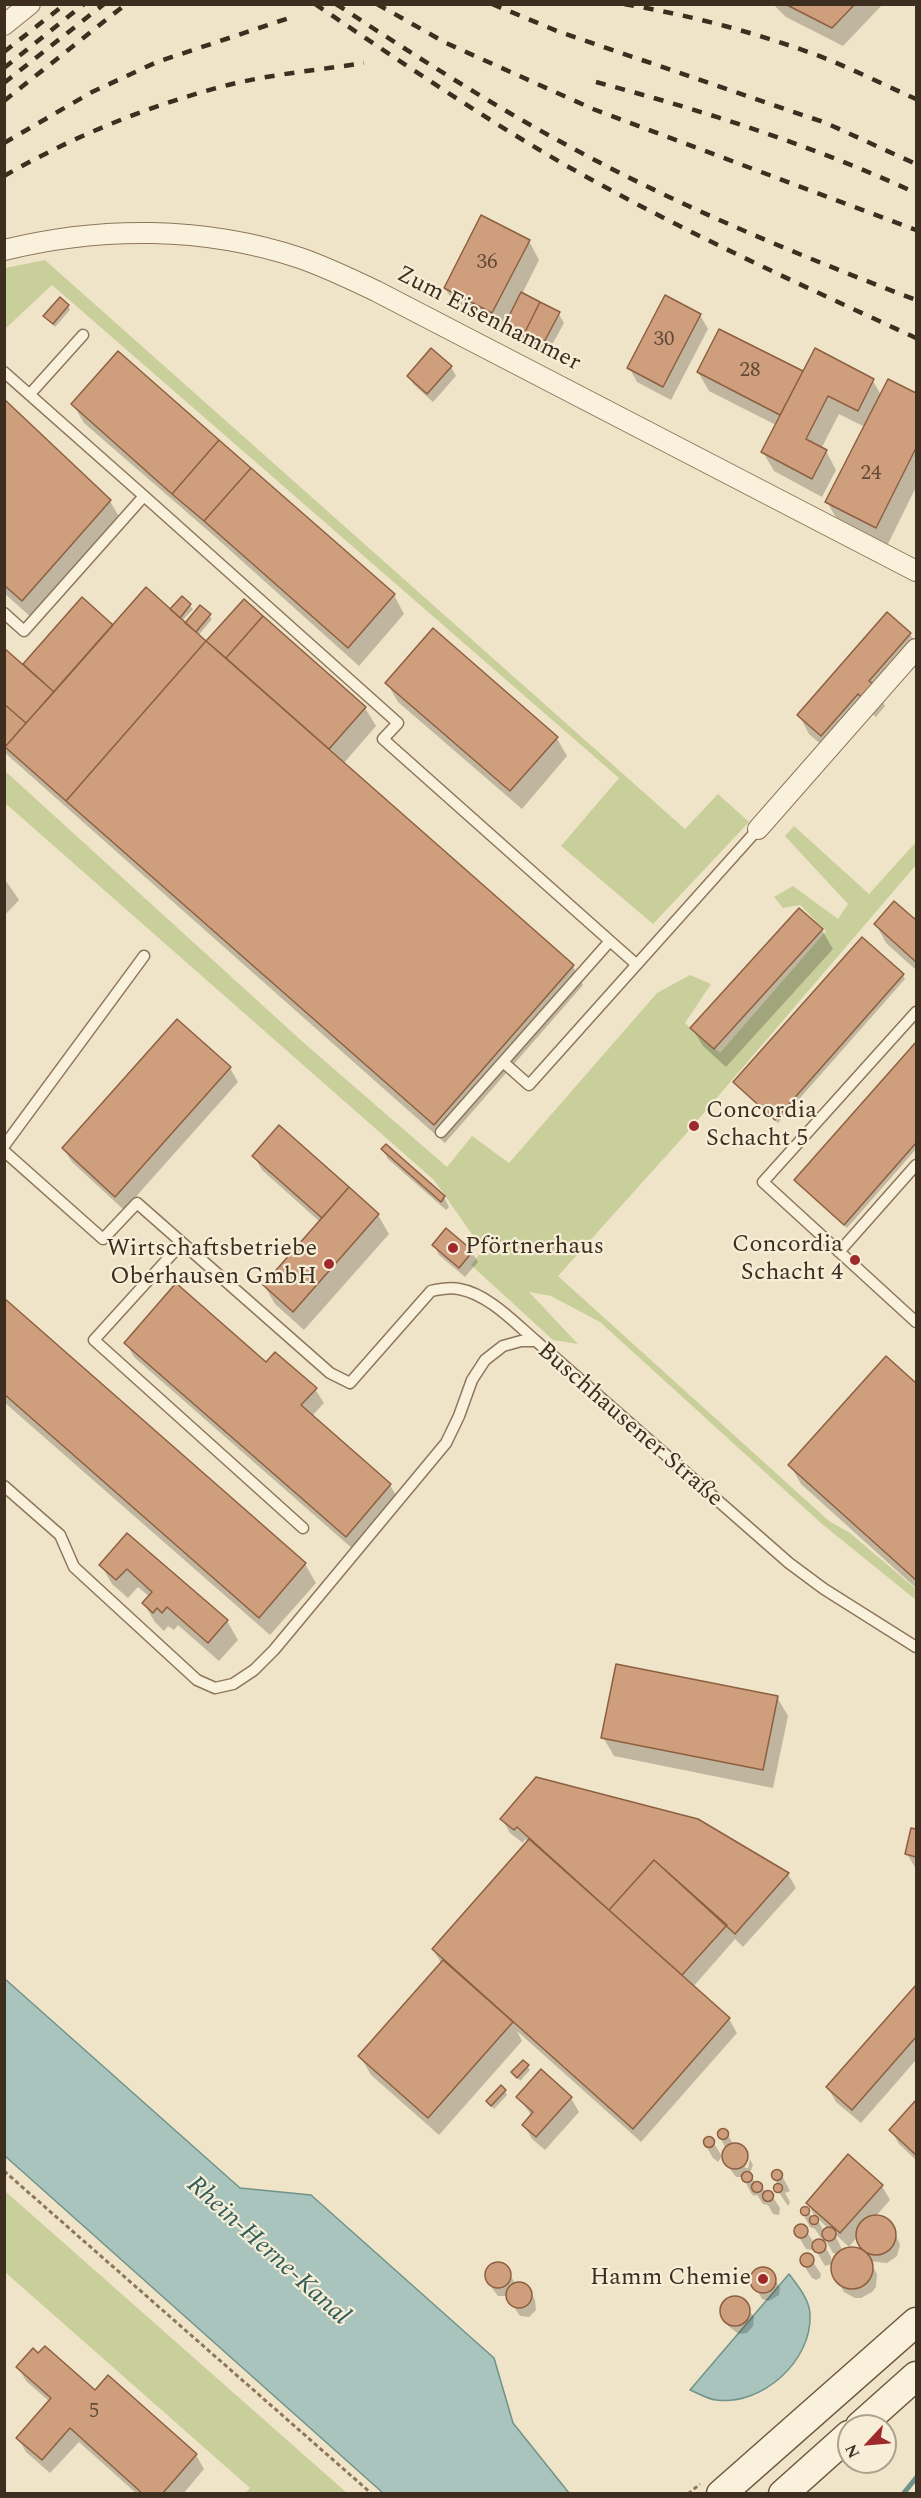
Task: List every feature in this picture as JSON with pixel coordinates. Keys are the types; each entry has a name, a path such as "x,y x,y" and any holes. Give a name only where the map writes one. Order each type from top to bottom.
{"main road":[{"path":"721,2493 916,2322"},
{"path":"873,2414 916,2376"},
{"path":"783,2493 837,2446"}],"street":[{"path":"4,26 30,4"},
{"name":"Zum Eisenhammer","path":"4,250 67,238 162,233 231,241 297,257 376,291 916,571"},
{"path":"758,829 916,649"}],"lane":[{"path":"30,394 83,334"},
{"path":"4,372 398,723 383,739 636,964"},
{"path":"4,613 24,631 144,496"},
{"path":"503,1062 529,1084 758,829"},
{"path":"441,1132 610,941"},
{"path":"4,1146 144,956"},
{"path":"916,1012 763,1182 912,1319 916,1306"},
{"path":"4,1151 103,1239 137,1203 330,1373 350,1383 431,1291 458,1288 474,1294 536,1341"},
{"path":"839,1252 916,1165"},
{"path":"182,1243 94,1340 303,1528"},
{"name":"Buschhausener Straße","path":"4,1486 60,1535 74,1567 197,1680 215,1688 233,1684 254,1670 274,1650 446,1443 472,1380 485,1359 503,1346 521,1341 536,1341 789,1563 824,1589 916,1647"}],"path":[{"path":"4,2171 372,2493"}],"green space":[{"path":"45,260 685,829 718,794 749,822 653,924 561,846 619,778 52,285 5,329 5,268"},
{"path":"4,770 304,1043 447,1167 472,1136 509,1163 657,993 690,975 711,984 685,1023 720,1053 826,931 800,905 783,908 774,897 793,886 838,919 848,904 785,836 794,826 869,894 916,842 916,865 685,1135 558,1276 829,1521 850,1533 916,1589 916,1600 822,1524 600,1322 551,1296 529,1292 578,1344 553,1340 471,1265 483,1250 434,1180 5,803"},
{"path":"5,2191 347,2493 245,2493 250,2488 5,2272"}],"water":[{"name":"Rhein-Herne-Kanal","path":"5,1979 240,2188 311,2195 494,2358 513,2423 569,2493 383,2493 5,2156"},
{"path":"789,2274 806,2299 810,2315 803,2349 793,2364 781,2377 750,2396 733,2400 716,2400 690,2390"}],"building":[{"path":"785,4 855,4 832,28"},
{"path":"481,215 530,240 492,313 444,288"},
{"path":"521,292 540,302 523,336 504,326"},
{"path":"665,295 701,314 663,387 627,368"},
{"path":"60,297 69,305 53,324 43,316"},
{"path":"540,302 560,312 542,346 523,336"},
{"path":"719,329 803,371 780,415 697,372"},
{"path":"431,348 452,366 427,394 407,376"},
{"path":"815,348 874,379 858,411 828,396 806,439 827,450 812,479 761,452"},
{"path":"118,351 219,440 172,494 71,404"},
{"path":"888,379 916,393 916,448 876,528 825,502"},
{"path":"4,399 111,500 22,601 4,585"},
{"path":"219,440 251,468 204,521 172,494"},
{"path":"251,468 395,594 348,648 204,521"},
{"path":"146,587 206,641 66,801 5,747"},
{"path":"182,596 191,604 180,618 170,609"},
{"path":"82,597 113,625 54,692 23,664"},
{"path":"244,599 263,616 226,658 206,641"},
{"path":"200,605 211,614 196,632 185,623"},
{"path":"887,612 911,633 869,681 876,686 864,700 858,694 821,736 797,715"},
{"path":"263,616 366,707 329,749 226,658"},
{"path":"433,628 558,737 510,791 385,683"},
{"path":"206,641 574,965 434,1125 66,801"},
{"path":"4,648 54,692 26,723 4,704"},
{"path":"4,704 26,723 5,747 4,746"},
{"path":"894,901 916,920 916,962 874,924"},
{"path":"799,908 823,929 714,1049 690,1028"},
{"path":"862,937 904,974 775,1120 733,1082"},
{"path":"177,1019 231,1067 115,1197 62,1148"},
{"path":"916,1042 916,1143 844,1225 794,1180"},
{"path":"279,1125 349,1187 322,1218 252,1156"},
{"path":"386,1144 445,1196 441,1202 381,1149"},
{"path":"349,1187 379,1214 293,1312 263,1285"},
{"name":"Pförtnerhaus","path":"446,1228 473,1251 459,1268 432,1245"},
{"path":"176,1283 266,1362 275,1352 317,1388 301,1405 391,1484 346,1537 124,1343"},
{"path":"4,1298 306,1563 259,1618 4,1394"},
{"path":"886,1356 916,1383 916,1580 788,1465"},
{"path":"127,1533 228,1620 208,1643 167,1607 162,1613 157,1608 153,1613 142,1603 152,1592 127,1569 116,1580 99,1565"},
{"path":"616,1664 778,1696 763,1770 601,1738"},
{"path":"536,1777 698,1819 789,1873 735,1934 654,1860 609,1910 517,1827 514,1830 500,1819"},
{"path":"911,1828 916,1829 916,1857 905,1854"},
{"path":"529,1839 730,2018 633,2129 432,1949"},
{"path":"654,1860 727,1925 682,1975 609,1910"},
{"path":"443,1960 513,2022 428,2118 358,2056"},
{"path":"916,1985 916,2037 852,2110 826,2087"},
{"path":"523,2060 529,2065 517,2078 511,2072"},
{"path":"541,2069 572,2097 536,2137 522,2125 533,2112 516,2097"},
{"path":"501,2085 506,2090 491,2106 486,2101"},
{"path":"916,2100 916,2155 889,2130"},
{"path":"723,2128 729,2134 723,2140 717,2134"},
{"path":"709,2136 715,2142 709,2148 703,2142"},
{"path":"735,2143 744,2147 748,2156 744,2165 735,2169 726,2165 722,2156 726,2147"},
{"path":"848,2154 883,2185 840,2233 806,2203"},
{"path":"777,2169 783,2175 777,2181 771,2175"},
{"path":"747,2171 753,2177 747,2183 741,2177"},
{"path":"757,2181 763,2187 757,2193 751,2187"},
{"path":"778,2183 783,2188 778,2193 773,2188"},
{"path":"768,2190 774,2196 768,2202 762,2196"},
{"path":"805,2206 810,2211 805,2216 800,2211"},
{"path":"814,2215 819,2220 814,2225 809,2220"},
{"path":"876,2215 884,2216 890,2221 895,2227 895,2243 890,2249 884,2254 876,2255 868,2254 862,2249 857,2243 856,2235 857,2227 862,2221 868,2216"},
{"path":"801,2224 806,2226 808,2231 806,2236 801,2238 796,2236 794,2231 796,2226"},
{"path":"829,2227 834,2229 836,2234 834,2239 829,2241 824,2239 822,2234 824,2229"},
{"path":"819,2239 824,2241 826,2246 824,2251 819,2253 814,2251 812,2246 814,2241"},
{"path":"852,2247 867,2253 873,2268 867,2283 852,2289 837,2283 831,2268 837,2253"},
{"path":"807,2253 812,2255 814,2260 812,2265 807,2267 802,2265 800,2260 802,2255"},
{"path":"498,2262 507,2266 511,2275 507,2284 498,2288 489,2284 485,2275 489,2266"},
{"name":"Hamm Chemie","path":"763,2267 772,2271 776,2280 772,2289 763,2293 754,2289 750,2280 754,2271"},
{"path":"519,2282 528,2286 532,2295 528,2304 519,2308 510,2304 506,2295 510,2286"},
{"path":"735,2296 746,2300 750,2311 746,2322 735,2326 724,2322 720,2311 724,2300"},
{"path":"45,2346 95,2390 108,2375 197,2454 162,2494 143,2494 70,2428 42,2460 16,2438 51,2398 16,2367 33,2348 38,2353"}],"waterway":[{"path":"903,2494 916,2478"}],"railway":[{"path":"4,52 65,4"},
{"path":"4,68 84,4"},
{"path":"4,83 104,4"},
{"path":"4,101 126,4"},
{"path":"315,4 471,108 610,190 784,277 916,338"},
{"path":"336,4 484,98 617,172 744,231 916,300"},
{"path":"377,4 446,43 593,109 916,230"},
{"path":"492,4 557,31 826,123 916,164"},
{"path":"624,4 719,24 788,45 838,64 916,99"},
{"path":"4,143 92,92 157,62 295,16"},
{"path":"4,176 85,135 170,102 245,81 364,63"},
{"path":"596,82 759,131 838,160 916,193"}],"place":[{"name":"Concordia Schacht 5","path":"694,1126"},
{"name":"Pförtnerhaus","path":"453,1248"},
{"name":"Concordia Schacht 4","path":"855,1260"},
{"name":"Wirtschaftsbetriebe Oberhausen GmbH","path":"329,1264"},
{"name":"Hamm Chemie","path":"763,2279"}]}
